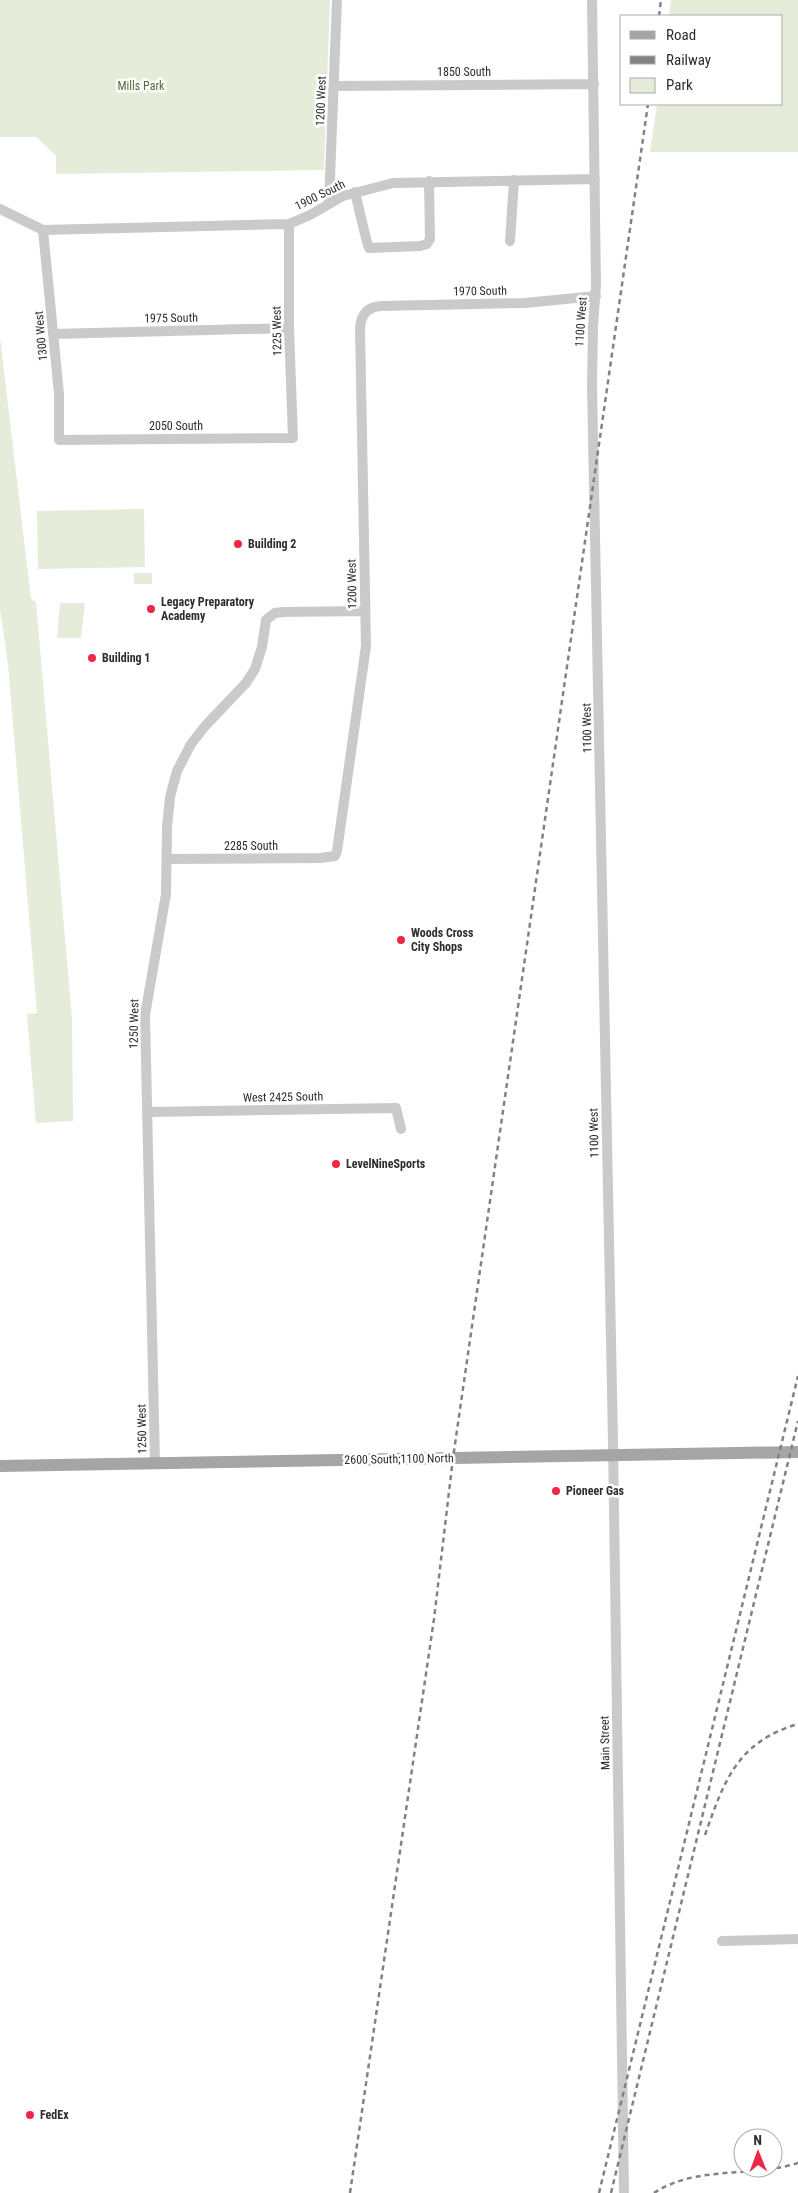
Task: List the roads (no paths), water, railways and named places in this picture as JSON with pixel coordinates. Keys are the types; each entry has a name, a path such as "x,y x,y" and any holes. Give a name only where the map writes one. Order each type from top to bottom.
{"main road":[{"name":"2600 South;1100 North","path":"0,1466 798,1452"}],"street":[{"name":"1200 West","path":"329,203 337,0"},
{"name":"1100 West","path":"592,0 596,296 592,327 592,386 612,1455"},
{"name":"1850 South","path":"334,86 594,84"},
{"name":"1900 South","path":"0,209 43,230 289,224 355,192 393,183 595,179"},
{"path":"510,241 514,180"},
{"path":"355,192 365,229 366,244 369,248 420,246 429,242 429,181"},
{"name":"1225 West","path":"289,224 289,328 293,438"},
{"name":"1300 West","path":"43,230 59,394 59,440"},
{"name":"1970 South","path":"366,311 381,306 525,303 596,296"},
{"name":"1200 West","path":"335,856 364,658 365,611 360,328 366,311"},
{"name":"1975 South","path":"54,334 289,328"},
{"name":"2050 South","path":"59,440 293,438"},
{"name":"1250 West","path":"154,1464 145,1015 166,894 168,812 177,771 187,751 201,731 250,676 260,655 265,624 268,618 275,613 283,612 365,611"},
{"name":"2285 South","path":"167,859 320,858 335,856"},
{"name":"West 2425 South","path":"148,1112 396,1108 401,1129"},
{"name":"Main Street","path":"612,1455 624,2193"},
{"path":"722,1941 798,1939"},
{"name":"Main Street","path":"622,2030 626,2082 628,2193"}],"railway":[{"path":"659,15 661,0"},
{"path":"350,2193 434,1619 453,1458 648,105"},
{"path":"599,2193 798,1376"},
{"path":"611,2193 798,1421"},
{"path":"705,1835 719,1797 736,1766 760,1741 798,1724"},
{"path":"654,2193 670,2184 706,2175 762,2170 798,2163"}],"place":[{"name":"Building 2","path":"238,544"},
{"name":"Legacy Preparatory Academy","path":"151,609"},
{"name":"Building 1","path":"92,658"},
{"name":"Woods Cross City Shops","path":"401,940"},
{"name":"LevelNineSports","path":"336,1164"},
{"name":"Pioneer Gas","path":"556,1491"},
{"name":"FedEx","path":"30,2115"}],"park label":[{"name":"Mills Park","path":"141,86"}]}
